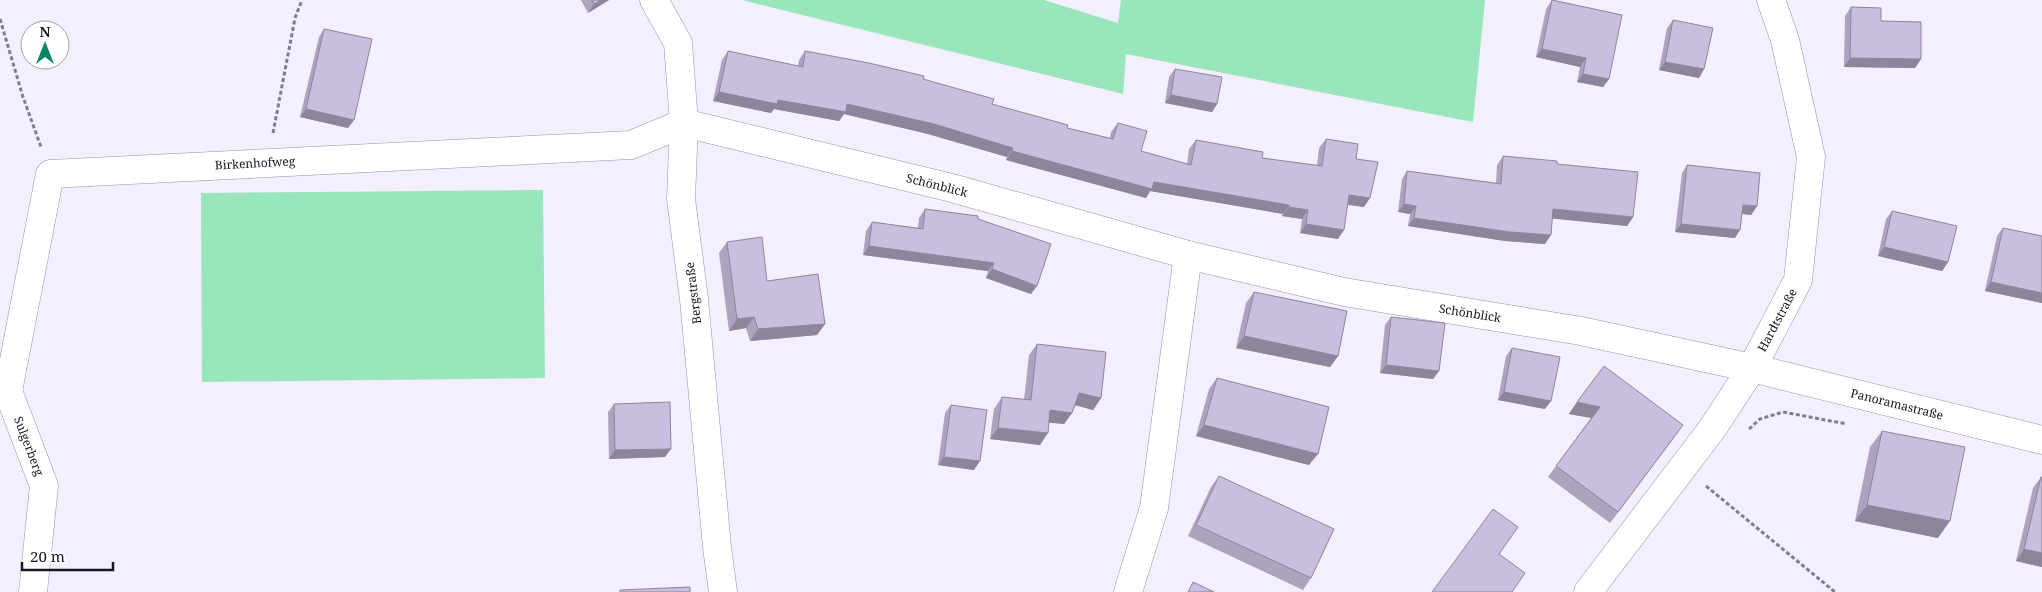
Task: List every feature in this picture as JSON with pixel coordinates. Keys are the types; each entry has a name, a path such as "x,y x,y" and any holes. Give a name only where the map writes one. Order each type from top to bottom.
{"street":[{"name":"Bergstraße","path":"654,0 678,43 684,123 681,199 694,299 716,547 723,592"},
{"name":"Hardtstraße","path":"1588,592 1712,429 1752,368 1798,280 1811,157 1785,40 1771,0"},
{"name":"Birkenhofweg","path":"50,174 630,145 684,123"},
{"name":"Schönblick","path":"684,123 952,188 1188,255 1344,292 1581,331 1752,368"},
{"path":"4,390 50,174"},
{"path":"1128,592 1154,508 1188,255"},
{"name":"Panoramastraße","path":"1752,368 2042,440"},
{"name":"Sulgerberg","path":"4,390 44,486 33,592"}],"path":[{"path":"267,163 295,18 302,0"},
{"path":"0,20 23,97 50,174"},
{"path":"1712,429 1734,443 1760,420 1783,412 1849,425"},
{"path":"1709,478 1704,485 1835,592"}],"green space":[{"path":"742,0 1044,0 1118,23 1121,0 1485,0 1473,122 1126,54 1123,94"},
{"path":"543,190 545,378 202,382 201,193"}],"building":[{"path":"592,0 601,0 594,4"},
{"path":"1552,0 1622,15 1609,79 1583,74 1586,58 1542,49"},
{"path":"1851,7 1881,8 1881,21 1921,22 1921,59 1850,58"},
{"path":"1673,20 1713,28 1704,69 1665,62"},
{"path":"324,29 372,39 354,120 306,109"},
{"path":"728,51 803,67 805,51 869,63 924,76 923,79 994,99 992,104 1068,125 1067,128 1113,139 1118,123 1147,131 1141,151 1191,165 1196,140 1263,152 1262,158 1322,166 1326,139 1358,144 1356,159 1378,162 1370,198 1349,195 1344,230 1306,224 1308,210 1289,207 1289,205 1154,182 1152,189 1012,151 1013,148 934,124 847,104 846,112 778,100 777,104 719,92"},
{"path":"1175,69 1222,77 1217,104 1171,95"},
{"path":"1503,156 1557,161 1557,164 1638,172 1633,217 1553,209 1551,235 1510,232 1414,218 1416,206 1404,204 1407,171 1501,184"},
{"path":"1687,165 1760,173 1757,206 1743,205 1740,230 1681,224"},
{"path":"925,209 978,216 978,219 1051,244 1037,286 992,269 994,263 869,246 872,222 923,229"},
{"path":"1892,211 1957,226 1948,262 1884,247"},
{"path":"2003,228 2042,236 2042,293 1991,282"},
{"path":"762,237 767,281 818,274 825,324 758,329 754,317 737,319 727,242"},
{"path":"1254,292 1347,311 1338,356 1244,336"},
{"path":"1391,317 1445,323 1439,371 1386,365"},
{"path":"1037,344 1106,352 1101,398 1079,393 1072,413 1050,410 1048,433 998,428 1002,397 1031,400"},
{"path":"1512,348 1560,357 1551,401 1504,392"},
{"path":"1604,366 1683,425 1618,512 1556,466 1600,407 1577,402"},
{"path":"1217,378 1329,407 1318,454 1204,425"},
{"path":"670,402 671,449 615,450 614,404"},
{"path":"951,405 987,410 980,461 944,457"},
{"path":"1882,431 1965,447 1950,521 1867,505"},
{"path":"1219,476 1334,529 1311,578 1196,525"},
{"path":"2042,477 2042,553 2024,549"},
{"path":"1493,509 1518,527 1499,554 1525,573 1512,592 1432,592"},
{"path":"1193,582 1214,592 1188,592"},
{"path":"690,587 690,592 620,592 620,590"}]}
